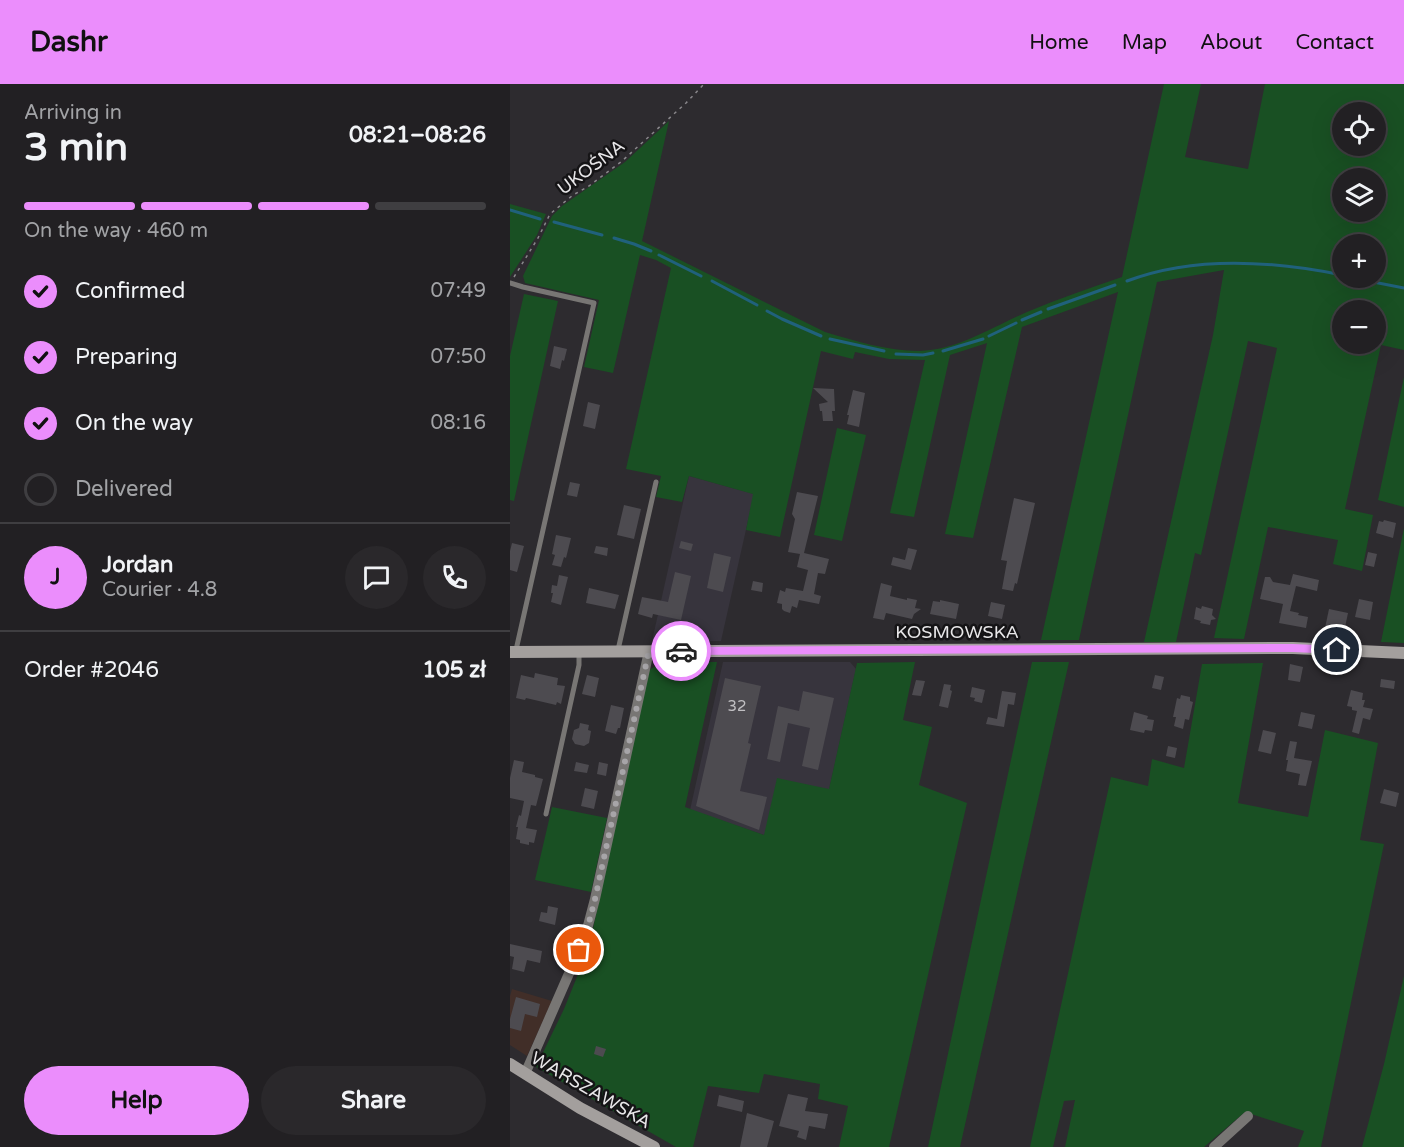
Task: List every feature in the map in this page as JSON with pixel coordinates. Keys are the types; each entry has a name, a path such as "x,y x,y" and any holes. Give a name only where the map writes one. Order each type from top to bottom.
{"street":[{"name":"KOSMOWSKA","path":"513,652 1293,648 1404,653"},
{"path":"525,1074 585,938 649,651"},
{"name":"WARSZAWSKA","path":"510,1064 580,1108 654,1147"},
{"path":"1214,1147 1248,1116"}],"lane":[{"path":"510,283 523,288 594,303 513,652"},
{"path":"618,651 656,482"},
{"path":"546,814 579,665 579,651"}],"path":[{"name":"UKOŚNA","path":"510,283 550,214 622,160 704,84"}],"shaded area":[{"path":"689,476 754,494 721,641 652,641"},
{"path":"723,662 850,662 856,669 829,790 764,835 690,810"},
{"path":"512,989 552,1001 527,1056 510,1045"}],"green space":[{"path":"1164,84 1201,84 1185,157 1248,169 1265,84 1404,84 1404,350 1386,346 1386,300 1332,300 1332,354 1379,354 1345,509 1373,515 1362,571 1333,564 1338,540 1268,527 1244,639 1214,638 1277,348 1248,341 1201,555 1195,553 1176,642 1144,642 1213,335 1224,270 1157,282 1079,640 1041,640 1118,292 1022,327 973,538 945,534 987,343 950,355 914,517 890,513 925,360 889,359 855,352 853,359 821,351 780,537 746,530 753,494 689,476 682,502 656,497 661,476 626,469 671,268 640,255 613,373 584,367 599,300 525,283 523,276 552,216 562,206 625,162 669,121 642,241 825,332 895,349 933,350 974,337 1039,307 1122,277"},
{"path":"510,204 546,214 537,235 510,277"},
{"path":"524,294 558,301 514,501 510,500 510,356"},
{"path":"1404,377 1404,507 1378,500"},
{"path":"837,428 866,435 842,541 814,535"},
{"path":"1404,528 1404,643 1381,642"},
{"path":"663,662 717,662 685,807 764,835 777,778 829,789 857,663 915,662 903,720 932,727 919,785 967,803 889,1147 839,1147 848,1106 818,1099 820,1084 764,1074 759,1093 708,1086 693,1147 676,1147 536,1067 564,1009 589,947 649,670"},
{"path":"1032,662 1069,662 960,1147 928,1147"},
{"path":"1263,663 1238,803 1308,817 1325,730 1378,743 1360,840 1384,844 1321,1147 1298,1147 1304,1131 1245,1112 1204,1147 1065,1147 1075,1100 1064,1101 1053,1147 1030,1147 1111,777 1148,786 1152,759 1184,768 1202,664"},
{"path":"552,807 607,818 591,892 535,880"},
{"path":"1404,976 1404,1147 1362,1147 1384,1064"}],"building":[{"path":"554,346 567,349 560,369 550,366"},
{"path":"813,388 834,389 833,421 823,421 819,404 828,402"},
{"path":"853,390 865,393 859,427 847,424"},
{"path":"588,402 600,405 595,429 583,426"},
{"path":"570,482 580,484 577,497 567,495"},
{"path":"797,492 818,496 804,553 829,559 825,574 818,573 814,594 821,596 819,604 799,600 797,608 792,606 790,613 782,609 782,604 777,603 780,590 785,592 786,588 803,591 808,570 797,567 800,554 788,552 795,519 792,514"},
{"path":"1014,498 1035,503 1017,584 1015,583 1013,591 1002,589 1007,561 1001,560"},
{"path":"624,505 641,509 634,539 617,535"},
{"path":"1379,521 1396,523 1393,538 1376,533"},
{"path":"556,535 571,538 561,567 552,565"},
{"path":"681,541 693,544 691,551 679,548"},
{"path":"512,543 524,546 517,572 510,570"},
{"path":"596,546 608,548 607,556 594,553"},
{"path":"908,548 917,550 911,570 891,565 893,557 905,560"},
{"path":"1368,552 1377,554 1374,567 1365,565"},
{"path":"714,553 731,557 723,592 707,588"},
{"path":"675,572 691,576 681,620 653,614 652,618 638,614 642,597 668,602"},
{"path":"1293,574 1319,580 1317,591 1296,586 1290,611 1308,617 1306,628 1279,623 1283,604 1260,599 1265,577 1270,577 1273,582 1290,585"},
{"path":"559,575 568,577 561,605 551,602 552,585 557,586"},
{"path":"753,581 763,583 762,592 751,590"},
{"path":"881,583 892,586 890,596 917,600 915,608 921,609 914,614 912,619 886,613 884,620 873,618"},
{"path":"589,588 619,595 615,609 586,603"},
{"path":"1359,599 1373,602 1370,620 1355,617"},
{"path":"940,600 959,604 956,619 930,614 933,601 940,602"},
{"path":"991,602 1005,605 1002,619 988,616"},
{"path":"1202,606 1213,609 1212,615 1216,619 1211,620 1210,625 1194,619 1196,607 1201,609"},
{"path":"1329,609 1348,613 1344,632 1325,628"},
{"path":"1290,664 1303,667 1300,682 1288,680"},
{"path":"535,673 558,678 557,685 565,686 561,704 516,698 521,675 534,678"},
{"path":"587,675 599,678 595,697 582,694"},
{"path":"1155,675 1164,677 1161,690 1152,688"},
{"path":"725,678 761,686 740,791 767,797 759,830 696,806"},
{"path":"1381,679 1395,681 1394,689 1380,687"},
{"path":"916,680 925,681 921,696 912,695"},
{"path":"944,684 951,685 950,690 952,691 948,708 939,706"},
{"path":"972,687 985,690 982,703 970,697"},
{"path":"1351,690 1363,693 1362,700 1365,700 1363,707 1373,709 1370,720 1363,718 1359,734 1352,732 1357,711 1347,706"},
{"path":"803,691 834,698 818,770 802,766 810,728 788,723 780,762 767,759 778,706 799,711"},
{"path":"1002,691 1016,693 1014,705 1008,704 1004,727 986,724 988,717 997,719"},
{"path":"1181,695 1190,697 1190,701 1193,702 1189,720 1185,719 1183,729 1174,726 1176,717 1173,717 1177,698 1180,699"},
{"path":"611,705 624,708 620,728 616,734 605,731"},
{"path":"1134,712 1154,720 1152,731 1145,730 1144,733 1130,730"},
{"path":"1301,712 1315,715 1312,729 1298,726"},
{"path":"580,723 589,725 588,730 591,731 589,743 584,746 575,744 572,739 574,730 579,728"},
{"path":"1263,730 1276,733 1271,754 1258,751"},
{"path":"1290,741 1297,742 1294,758 1312,761 1306,786 1298,785 1300,774 1286,771"},
{"path":"1168,746 1177,748 1175,758 1166,756"},
{"path":"514,760 524,762 522,772 543,779 536,806 531,805 526,828 537,830 534,843 529,842 529,845 520,843 520,840 516,839 518,827 516,827 524,801 510,798 510,778"},
{"path":"576,762 589,765 587,773 574,771"},
{"path":"599,762 608,764 606,776 597,774"},
{"path":"585,788 598,791 594,809 581,806"},
{"path":"1384,789 1399,793 1396,807 1380,803"},
{"path":"548,906 558,908 555,925 539,921 541,912 547,913"},
{"path":"510,944 542,951 540,963 527,960 524,972 512,969 514,957 510,956"},
{"path":"516,997 540,1004 537,1017 525,1014 521,1031 510,1028"},
{"path":"596,1046 606,1049 603,1057 594,1054"},
{"path":"788,1094 808,1098 805,1111 828,1114 825,1129 809,1126 806,1140 797,1137 799,1131 779,1126"},
{"path":"719,1095 744,1101 742,1112 717,1106"},
{"path":"747,1113 774,1121 767,1147 740,1147"}],"waterway":[{"path":"510,210 540,219"},
{"path":"554,222 602,235"},
{"path":"614,238 651,251"},
{"path":"659,255 701,276"},
{"path":"1127,281 1180,267 1207,264 1262,264 1332,273"},
{"path":"712,281 757,305"},
{"path":"1386,284 1404,288"},
{"path":"1048,309 1115,285"},
{"path":"767,311 821,336"},
{"path":"1022,320 1041,312"},
{"path":"989,336 1016,323"},
{"path":"830,339 884,351"},
{"path":"943,351 983,339"},
{"path":"896,354 933,353"}],"way so far":[{"path":"579,950 585,938 595,899 649,651 681,651"}],"route":[{"path":"681,651 1293,648 1337,650"}]}
